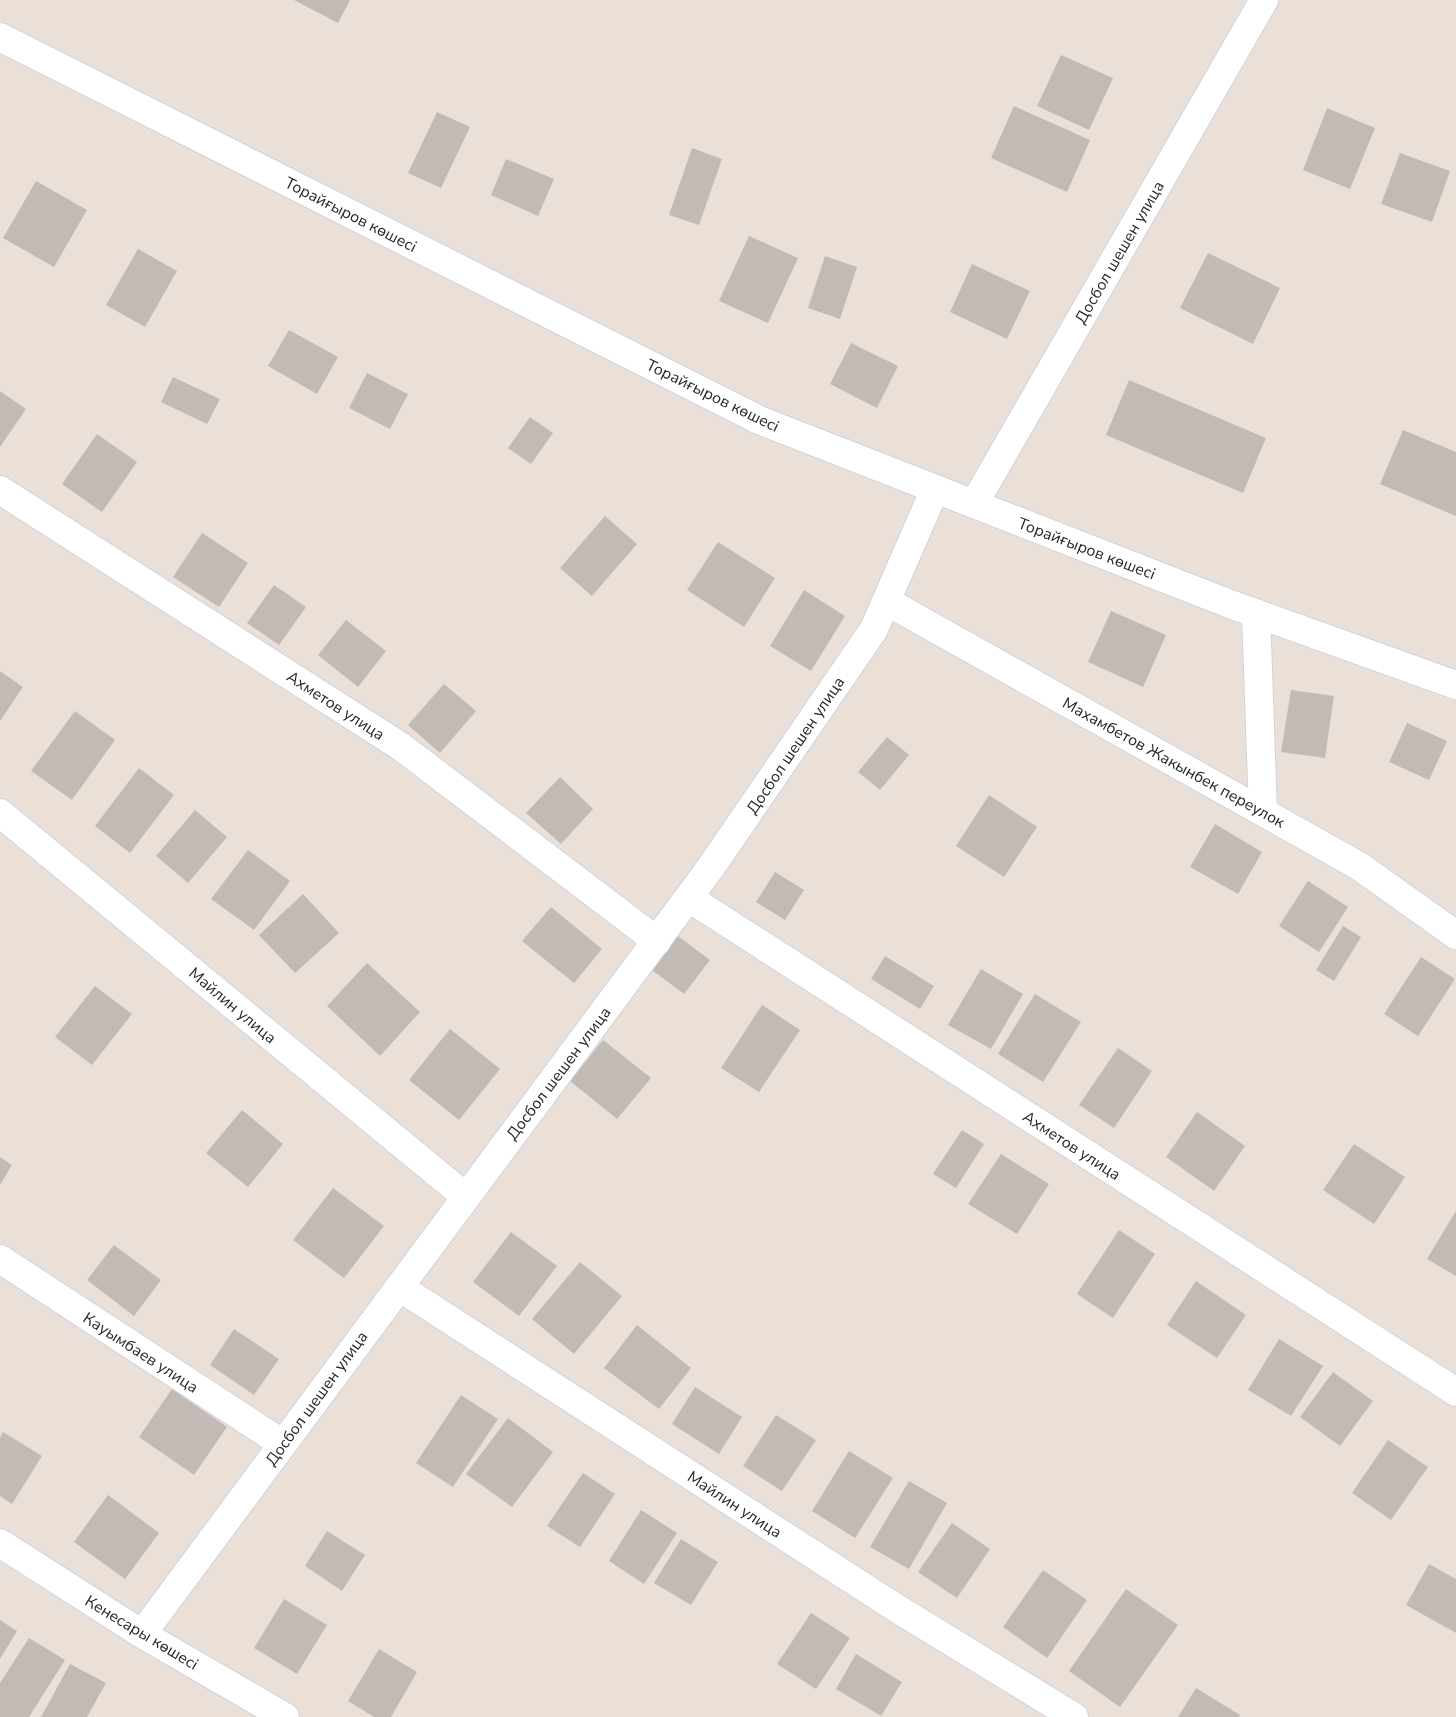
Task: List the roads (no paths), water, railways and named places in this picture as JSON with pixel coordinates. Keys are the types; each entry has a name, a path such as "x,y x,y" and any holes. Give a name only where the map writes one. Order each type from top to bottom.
{"street":[{"name":"Досбол шешен улица","path":"974,504 1264,0"},
{"name":"Торайғыров көшесі","path":"0,36 760,420 1256,613 1456,684"},
{"name":"Досбол шешен улица","path":"142,1634 711,867 874,628 935,489"},
{"name":"Ахметов улица","path":"0,490 400,746 657,940"},
{"name":"Махамбетов Жакынбек переулок","path":"886,601 1359,866 1456,935"},
{"path":"1256,613 1263,812"},
{"name":"Майлин улица","path":"0,813 466,1197"},
{"name":"Ахметов улица","path":"689,898 1456,1392"},
{"name":"Кауымбаев улица","path":"0,1260 283,1444"},
{"name":"Майлин улица","path":"399,1287 893,1606 1074,1717"},
{"name":"Кенесары көшесі","path":"0,1543 142,1634 285,1717"}]}
